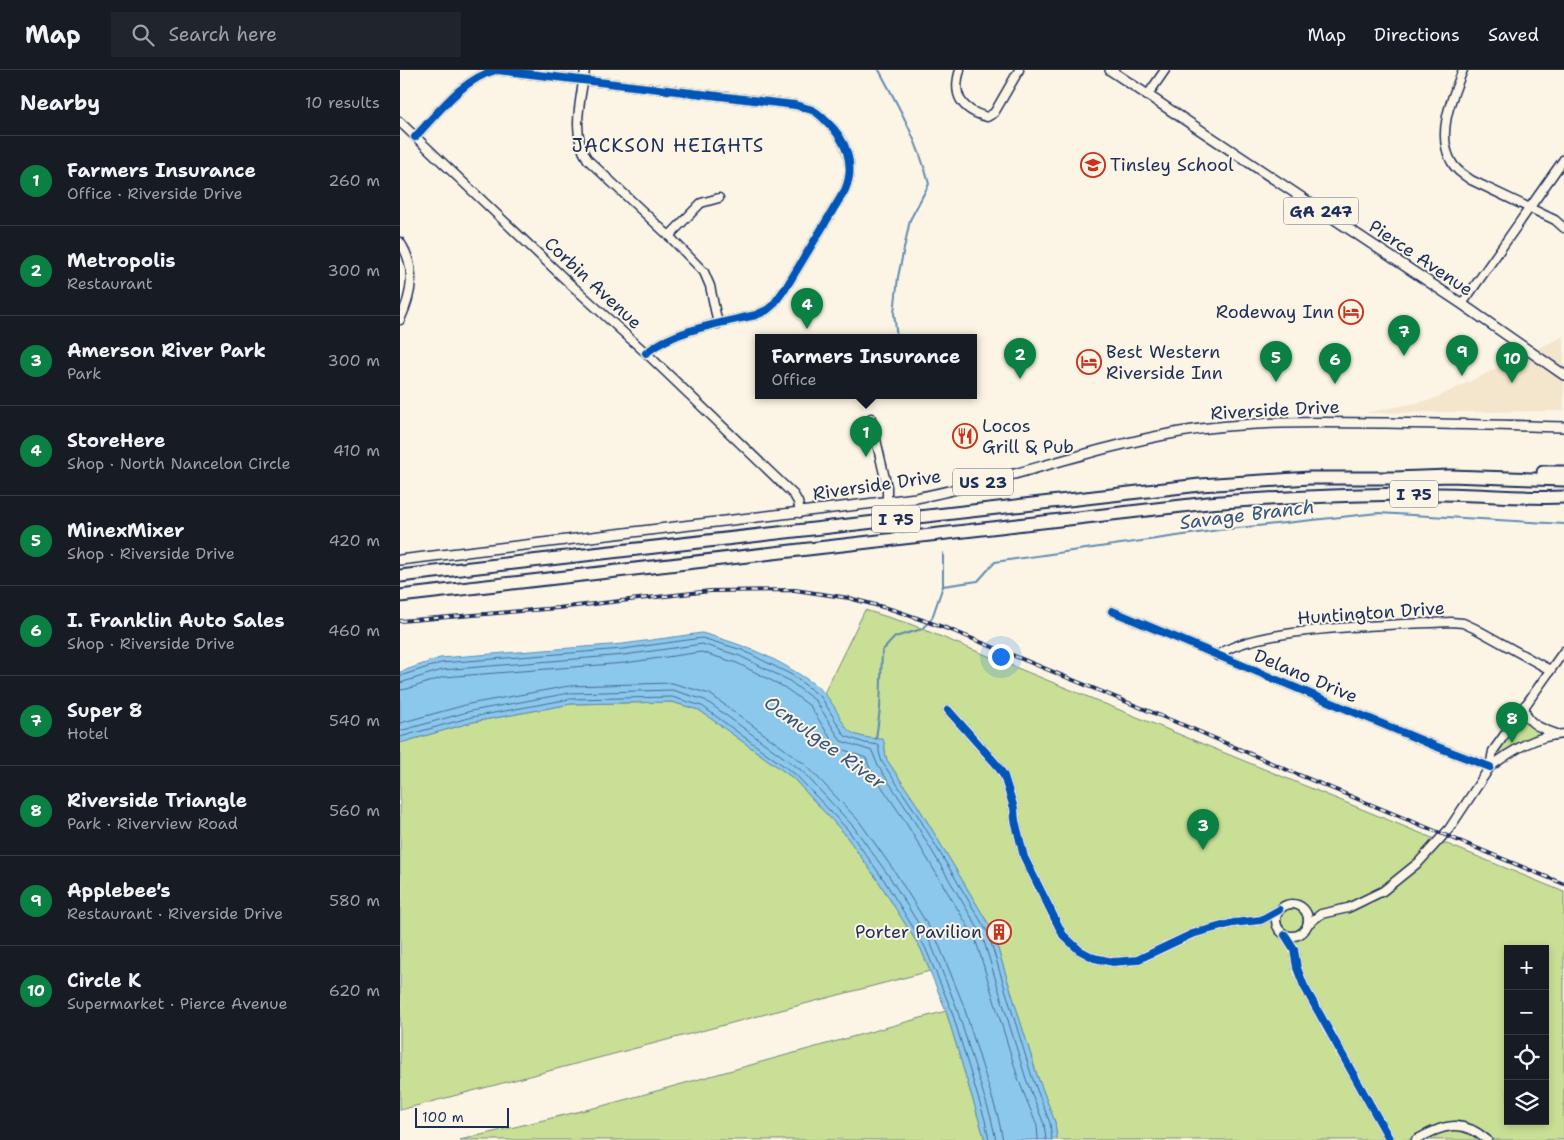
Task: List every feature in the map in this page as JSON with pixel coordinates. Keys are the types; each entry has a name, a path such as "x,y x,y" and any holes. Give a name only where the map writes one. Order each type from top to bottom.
{"highway":[{"path":"1481,476 1564,472"},
{"name":"I 75","path":"400,576 1200,485 1310,478 1481,476 1564,480"},
{"name":"I 75","path":"400,596 1252,499 1358,494 1564,497"},
{"path":"1540,498 1564,502"}],"main road":[{"name":"Pierce Avenue","path":"1110,70 1462,304 1564,375"},
{"name":"Riverside Drive","path":"400,560 887,502 956,490 1128,442 1181,432 1230,426 1315,422 1564,426"}],"street":[{"path":"415,137 465,86 485,73 496,70 795,105 816,112 831,125 841,138 849,162 849,181 787,286 767,310 756,316 718,324 677,336 660,342 646,353"},
{"path":"585,70 578,119 583,152 588,160 670,236 704,272 710,286 718,324"},
{"path":"960,70 956,87 960,100 970,109 987,117 998,108 1019,70"},
{"path":"1147,96 1165,70"},
{"path":"1463,70 1448,114 1444,136 1445,146 1452,163 1471,180 1555,220 1564,228"},
{"name":"Corbin Avenue","path":"400,122 794,495 798,502 800,513"},
{"path":"1462,304 1564,159"},
{"path":"670,236 701,203 719,198"},
{"path":"400,242 412,268 412,286 400,320"},
{"path":"871,418 887,485 887,502"},
{"name":"Delano Drive","path":"1112,611 1217,656 1490,767"},
{"name":"Huntington Drive","path":"1217,656 1225,649 1252,641 1284,635 1329,629 1450,622 1463,623 1476,629 1550,670"},
{"path":"1294,950 1301,933 1308,924 1321,914 1348,908 1396,882 1449,829 1490,767 1493,752 1564,651"},
{"path":"1525,705 1524,711 1529,720 1540,727 1560,734"},
{"path":"948,710 998,765 1004,776 1014,808 1024,857 1063,935 1079,950 1094,958 1113,962 1137,960 1192,934 1232,923 1261,920 1290,904 1296,904 1321,914"},
{"path":"1490,767 1524,744 1560,734"},
{"path":"1302,907 1306,912 1308,924"},
{"path":"1278,928 1276,916 1279,910"},
{"path":"1261,920 1278,928 1285,934 1294,950 1297,968 1304,986 1390,1140"},
{"path":"1285,934 1296,936 1301,933"},
{"path":"1416,1140 1436,1129 1455,1125 1477,1132 1487,1140"}],"shaded area":[{"path":"1564,336 1564,411 1365,413 1431,400"}],"green space":[{"path":"865,610 910,624 1564,892 1564,1140 1057,1140 1055,1122 1037,1075 992,930 919,808 887,760 883,740 866,738 848,732 824,693"},
{"path":"672,702 699,710 793,778 844,833 879,882 921,949 930,971 400,1110 400,743 473,722 571,704"},
{"path":"1522,716 1530,726 1544,733 1497,754"},
{"path":"946,1011 985,1140 460,1140 602,1106"}],"water":[{"name":"Ocmulgee River","path":"702,633 749,649 783,665 822,691 851,732 868,738 883,739 887,760 919,808 992,930 1037,1075 1055,1122 1057,1140 985,1140 946,1011 921,949 879,882 844,833 793,778 699,710 672,702 571,704 473,722 400,743 400,672 440,658 623,644"}],"waterway":[{"path":"879,70 914,139 929,184 910,220 898,277 894,313 897,334"},
{"name":"Savage Branch","path":"943,586 978,581 995,562 1219,530 1378,513 1564,524"},
{"path":"876,739 880,709 882,651 895,637 922,629 932,618 943,586 943,553"}],"railway":[{"path":"400,621 558,608 710,591 795,590 849,598 894,610 951,630 1564,884"}],"cycle path":[{"path":"415,137 461,89 484,74 496,70 795,105 812,110 822,117 833,128 844,144 849,162 848,181 845,190 787,286 773,305 756,315 698,328 670,338 646,353"},
{"path":"1112,611 1435,746 1490,767"},
{"path":"948,710 997,765 1004,776 1014,808 1024,857 1063,935 1079,950 1094,958 1113,962 1137,960 1192,934 1233,923 1261,920 1279,910"},
{"path":"1285,935 1294,949 1297,968 1304,986 1390,1140"}],"place":[{"name":"Tinsley School","path":"1093,165"},
{"name":"Rodeway Inn","path":"1351,312"},
{"name":"StoreHere","path":"807,329"},
{"name":"Super 8","path":"1404,356"},
{"name":"Best Western Riverside Inn","path":"1089,362"},
{"name":"Applebee's","path":"1462,376"},
{"name":"Metropolis","path":"1020,379"},
{"name":"MinexMixer","path":"1276,382"},
{"name":"Circle K","path":"1512,383"},
{"name":"I. Franklin Auto Sales","path":"1335,384"},
{"name":"Locos Grill & Pub","path":"965,436"},
{"name":"Farmers Insurance","path":"866,457"},
{"name":"Riverside Triangle","path":"1512,743"},
{"name":"Amerson River Park","path":"1203,850"},
{"name":"Porter Pavilion","path":"999,932"}],"district":[{"name":"JACKSON HEIGHTS","path":"668,145"}]}
